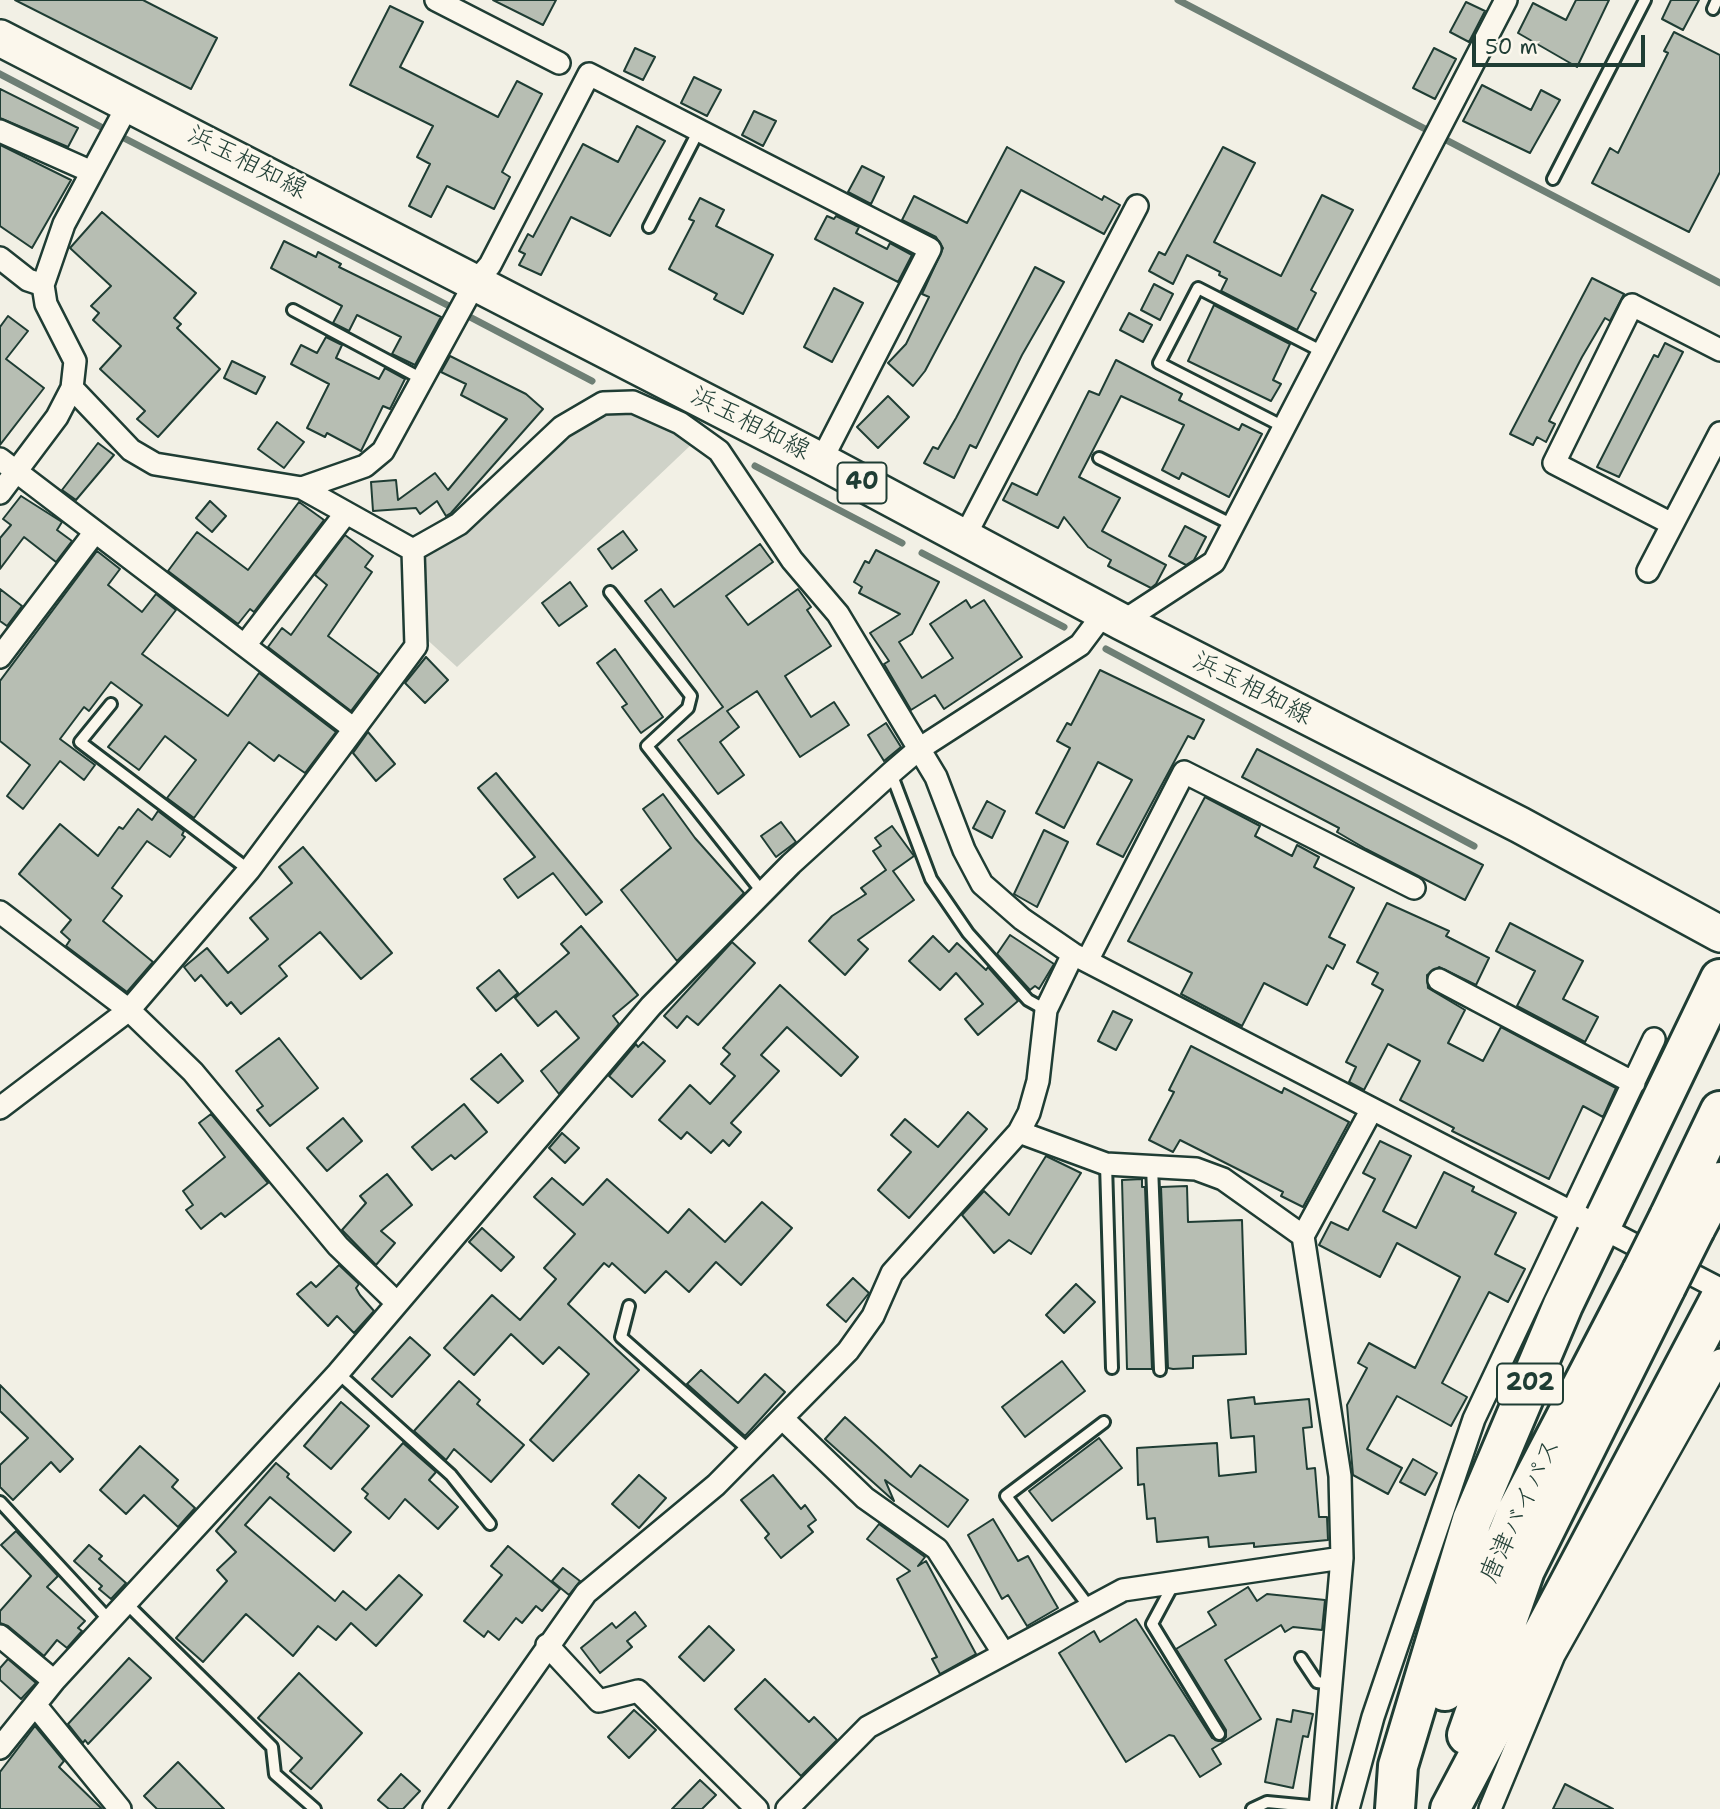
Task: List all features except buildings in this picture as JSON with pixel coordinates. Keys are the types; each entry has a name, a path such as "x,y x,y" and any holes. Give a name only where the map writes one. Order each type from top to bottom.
{"highway":[{"name":"202","path":"1395,1809 1398,1766 1472,1520 1563,1305 1587,1218 1720,979"},
{"name":"唐津バイパス","path":"1441,1809 1525,1570 1654,1279 1682,1223 1720,1111"},
{"name":"唐津バイパス","path":"1682,1223 1720,1182"},
{"name":"唐津バイパス","path":"1406,1809 1421,1754 1517,1511 1654,1279"},
{"path":"1450,1809 1720,1299"}],"main road":[{"name":"浜玉相知線","path":"0,38 476,281 821,461 1113,618 1520,825 1720,934"}],"street":[{"path":"436,0 559,63"},
{"path":"0,1748 54,1681 338,1373 651,1006 762,893 919,749 1080,645 1113,618 1214,562 1504,1"},
{"path":"302,488 365,466 383,451 476,281 490,265 589,74 930,249 821,461"},
{"path":"0,493 8,465 57,417 72,388 75,361 46,304 43,285 64,224 129,103"},
{"path":"0,131 92,172"},
{"path":"964,537 1137,206"},
{"path":"0,258 28,280 43,285"},
{"path":"1672,524 1554,463 1632,305 1720,350"},
{"path":"72,388 131,450 155,464 302,488 413,550"},
{"path":"413,550 459,524 562,428 603,403 633,402 680,423 719,451 792,560 838,614 936,777 964,850 982,884 1022,919 1080,958 1720,1289"},
{"path":"1648,571 1720,433"},
{"path":"8,465 354,729"},
{"path":"245,645 346,513"},
{"path":"0,657 95,532"},
{"path":"0,1108 129,1010 249,870 416,646 413,550"},
{"path":"434,1809 586,1593 716,1485 848,1351 873,1316 892,1273 1019,1132 1029,1113 1038,1081 1046,1010 1080,958 1184,772 1414,888"},
{"path":"0,912 129,1010 192,1072 338,1246 396,1302"},
{"path":"1439,980 1634,1083"},
{"path":"1348,1809 1373,1717 1474,1419 1587,1218 1634,1083 1654,1039"},
{"path":"1320,1808 1342,1558 1340,1476 1303,1236 1372,1109"},
{"path":"1019,1132 1106,1164 1196,1169 1223,1179 1303,1236"},
{"path":"1490,1809 1554,1655 1720,1360"},
{"path":"782,1418 865,1498 937,1549 1004,1654"},
{"path":"787,1809 868,1727 1123,1590 1342,1558"},
{"path":"0,1636 54,1681"},
{"path":"547,1645 599,1701 638,1691 757,1809"},
{"path":"36,1706 120,1809"}],"lane":[{"path":"1553,178 1645,0"},
{"path":"649,227 699,130"},
{"path":"1284,427 1159,363 1198,288 1323,352"},
{"path":"293,310 422,379"},
{"path":"1099,458 1233,525"},
{"path":"610,592 691,696 688,708 647,746 762,893"},
{"path":"111,704 80,742 249,870"},
{"path":"891,773 931,878 968,933 1028,1000 1046,1010"},
{"path":"1106,1164 1112,1368"},
{"path":"1152,1166 1160,1370"},
{"path":"629,1306 621,1337 750,1451"},
{"path":"338,1373 451,1475 490,1524"},
{"path":"1090,1608 1006,1496 1104,1422"},
{"path":"0,1502 110,1620"},
{"path":"1174,1583 1153,1624 1219,1734"},
{"path":"126,1603 272,1747 275,1774 315,1809"},
{"path":"1301,1658 1317,1682 1332,1684"},
{"path":"1252,1809 1267,1802 1320,1808"}],"shaded area":[{"path":"618,412 662,422 693,443 457,667 422,635 420,555 562,437 589,419"}],"waterway":[{"path":"1178,0 1720,283"},
{"path":"0,74 103,128"},
{"path":"122,137 453,308"},
{"path":"468,316 592,381"},
{"path":"755,466 902,543"},
{"path":"922,553 1064,627"},
{"path":"1106,649 1474,846"}]}
